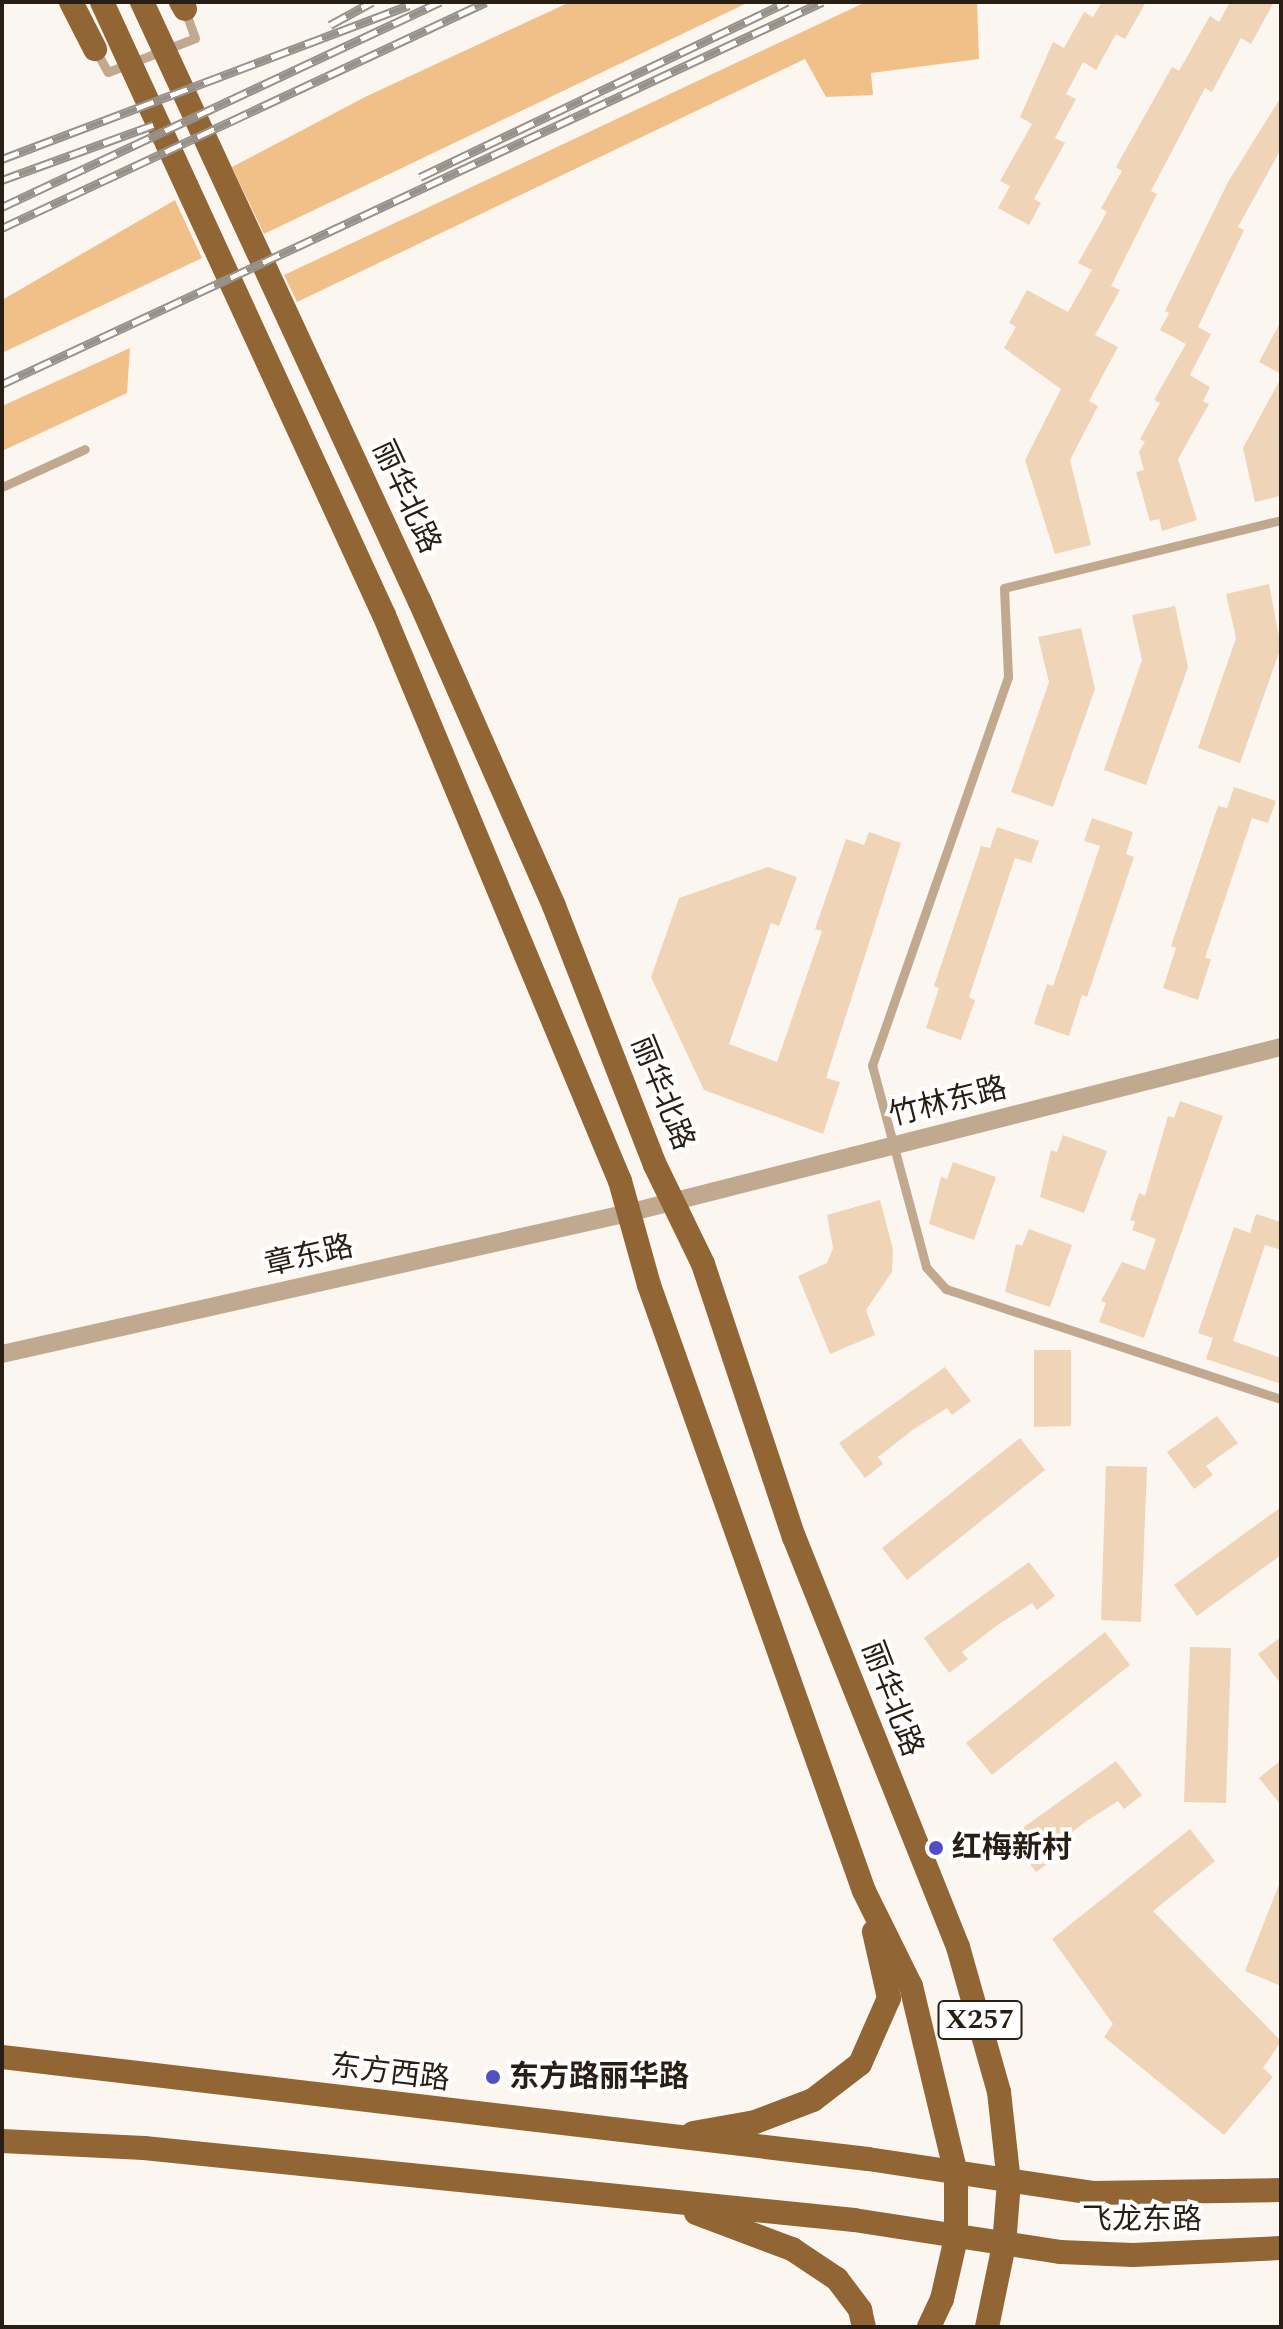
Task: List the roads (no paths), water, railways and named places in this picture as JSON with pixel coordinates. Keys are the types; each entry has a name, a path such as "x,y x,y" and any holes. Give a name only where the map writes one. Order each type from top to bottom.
{"main road":[{"path":"71,2 95,49"},
{"path":"102,2 384,615 620,1181 649,1285 864,1891 889,1998 860,2064 813,2100 755,2122 662,2138"},
{"name":"丽华北路","path":"142,2 420,602 554,906 655,1165 703,1264 794,1537 958,1947 999,2092 1009,2182 1004,2245 987,2327"},
{"path":"864,1891 911,1986 956,2173 956,2238 942,2299 929,2327"},
{"name":"东方西路","path":"2,2057 956,2173 1009,2182"},
{"path":"2,2141 144,2148 854,2220 1004,2245"},
{"name":"飞龙东路","path":"1009,2182 1092,2193 1281,2190"},
{"path":"663,2201 792,2249 837,2279 860,2310 864,2327"},
{"name":"飞龙东路","path":"1004,2245 1133,2255 1281,2248"}],"street":[{"name":"竹林东路","path":"628,1213 1281,1047"},
{"name":"章东路","path":"2,1354 628,1213"}],"lane":[{"path":"95,49 108,72 195,38 183,6"},
{"path":"2,487 85,449"},
{"path":"1281,520 1004,588 1008,677 872,1065 896,1143 926,1267 946,1289 1281,1399"}],"railway":[{"path":"330,25 372,2"},
{"path":"2,207 440,2"},
{"path":"2,228 486,2"},
{"path":"420,177 787,2"},
{"path":"2,384 822,2"},
{"path":"2,159 409,5"},
{"path":"2,180 153,125"}],"place":[{"name":"红梅新村","path":"936,1848"},
{"name":"东方路丽华路","path":"493,2077"}]}
